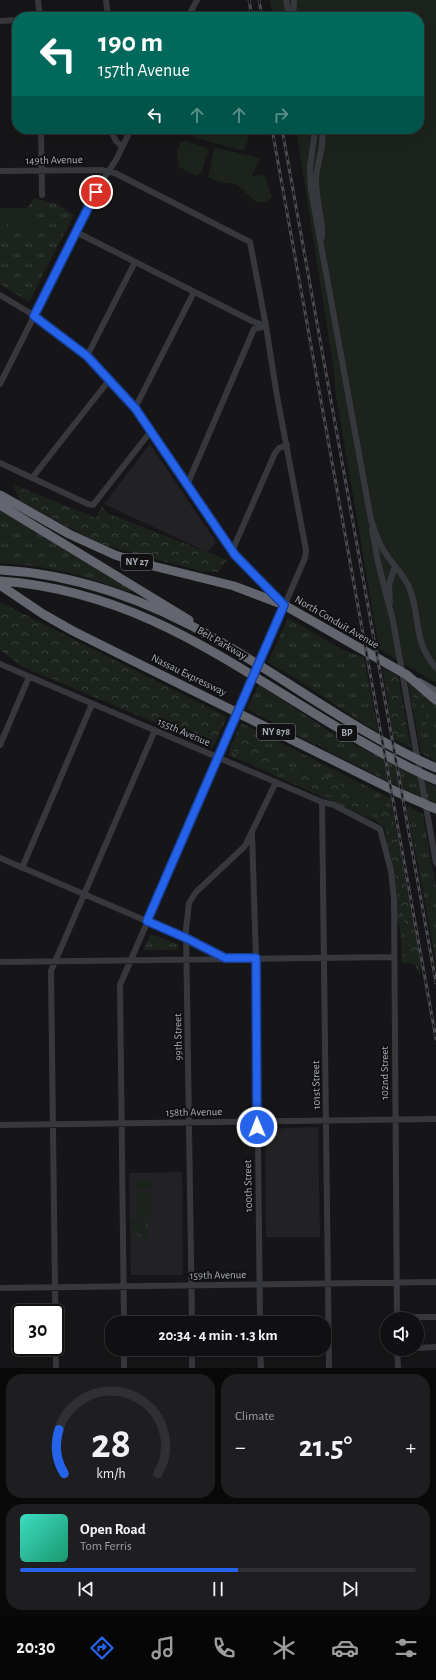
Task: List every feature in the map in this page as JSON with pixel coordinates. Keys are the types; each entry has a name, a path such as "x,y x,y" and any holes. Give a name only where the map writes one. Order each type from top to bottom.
{"highway":[{"name":"North Conduit Avenue","path":"0,495 69,534 115,555 137,562 234,586 284,605 405,678"},
{"path":"0,505 177,612 221,642"},
{"name":"Belt Parkway","path":"0,570 54,576 109,590 161,611 221,642 388,744 436,768"},
{"name":"Belt Parkway","path":"0,581 42,586 106,601 177,631 213,651 356,738 410,768 436,780"},
{"path":"1,591 51,593 139,614"},
{"path":"1,591 43,614"},
{"name":"Nassau Expressway","path":"1,591 14,596 43,614 92,640 397,792 436,809"},
{"path":"405,678 436,700"},
{"path":"397,792 436,816"}],"main road":[{"name":"North Conduit Avenue","path":"405,678 436,692"}],"street":[{"path":"38,0 39,12"},
{"path":"106,0 107,12"},
{"path":"191,12 197,0"},
{"path":"286,0 288,12"},
{"path":"293,12 294,0"},
{"path":"0,21 12,20"},
{"path":"41,134 42,195"},
{"path":"112,134 116,141 122,147"},
{"path":"0,384 76,232 128,134"},
{"path":"314,134 310,167 310,182 371,520 375,552 392,621 399,660 405,678 409,713 436,862"},
{"path":"322,134 316,183 323,228 322,244"},
{"name":"149th Avenue","path":"0,171 108,171"},
{"path":"108,171 115,173 250,242 306,550 305,558 120,985 124,1316"},
{"path":"76,232 252,321 266,326"},
{"path":"87,356 135,262"},
{"path":"135,408 194,292"},
{"path":"0,295 34,316 87,356 110,379 135,408 232,551 284,605"},
{"path":"186,485 254,330 266,326"},
{"path":"32,478 110,379"},
{"path":"0,463 93,505 151,431"},
{"path":"232,551 275,453 279,448 287,445"},
{"path":"371,520 382,547 403,575 410,591 418,635 423,649 436,668"},
{"path":"392,621 389,585 395,566"},
{"name":"155th Avenue","path":"0,664 322,802 334,805 380,829"},
{"path":"0,745 29,677"},
{"path":"22,868 92,704"},
{"path":"56,1368 51,971 155,730"},
{"name":"99th Street","path":"192,1316 186,938 188,903 196,892 245,846 276,782"},
{"name":"101st Street","path":"322,802 329,1368"},
{"name":"102nd Street","path":"380,829 391,871 394,899 397,1312"},
{"name":"100th Street","path":"252,833 256,958 260,1316"},
{"path":"0,858 186,938 225,958"},
{"path":"0,962 394,957"},
{"name":"158th Avenue","path":"0,1124 436,1119"},
{"name":"159th Avenue","path":"0,1288 436,1282"},
{"path":"424,1317 436,1317"},
{"path":"424,1348 436,1348"},
{"path":"124,1356 124,1368"},
{"path":"192,1356 192,1368"},
{"path":"260,1356 261,1368"},
{"path":"397,1356 398,1368"}],"shaded area":[{"path":"150,444 216,542 207,552 104,504"},
{"path":"318,1127 320,1237 266,1237 265,1129"},
{"path":"182,1172 183,1275 131,1275 129,1173"}],"green space":[{"path":"270,0 436,0 436,683 379,649 335,389 335,378 297,134 424,134 424,12 272,12"},
{"path":"192,134 248,134 248,140 244,151 195,138"},
{"path":"181,141 208,148 209,150 201,173 197,176 179,167 177,153"},
{"path":"217,148 260,158 252,176 265,175 272,198 265,202 256,202 236,184 219,182 208,177 214,149"},
{"path":"35,198 56,204 74,215 29,302 0,284 0,208 27,208"},
{"path":"0,208 7,208 7,231 0,230"},
{"path":"13,210 28,212 34,223 31,231 23,233 13,232 10,225 9,213"},
{"path":"14,485 96,518 102,507 109,514 227,560 218,572 201,571 103,545 20,502"},
{"path":"0,509 132,588 130,592 79,575 36,566 0,563"},
{"path":"0,602 227,717 213,747 23,667 0,650"},
{"path":"288,618 345,651 364,657 378,732 268,662"},
{"path":"381,667 398,676 411,748 394,739 383,670"},
{"path":"389,675 399,680 407,728 402,734 393,736 385,680"},
{"path":"408,683 428,697 436,705 436,763 421,753"},
{"path":"408,683 418,692 424,704 426,710 425,730 421,731 414,698"},
{"path":"259,684 327,730 436,787 436,805 327,751 316,743 315,745 247,709"},
{"path":"241,723 390,798 421,964 402,963 401,934 399,925 397,924 394,873 384,827 376,821 229,755"},
{"path":"239,728 247,734 257,749 287,767 328,778 366,801 367,807 361,810 240,755 230,748"},
{"path":"382,804 391,808 421,964 420,975 417,970 408,938 386,828 384,823 377,815 377,807"},
{"path":"406,805 423,814 436,887 436,965 428,917"},
{"path":"151,934 179,945 178,950 143,950"},
{"path":"136,1180 152,1180 152,1189 136,1190"},
{"path":"136,1192 151,1192 151,1204 136,1204"},
{"path":"136,1205 151,1205 151,1217 137,1217"},
{"path":"131,1220 148,1220 149,1238 139,1239 139,1234 131,1234"}],"railway":[{"path":"249,0 251,12"},
{"path":"259,0 261,12"},
{"path":"273,134 436,1039"},
{"path":"283,134 436,983"}],"route":[{"path":"96,192 34,316 40,319 87,356 110,379 145,422 186,485 235,555 284,605 218,757 216,765 208,780 147,921 196,942 209,951 225,958 256,958 257,1127"}]}
